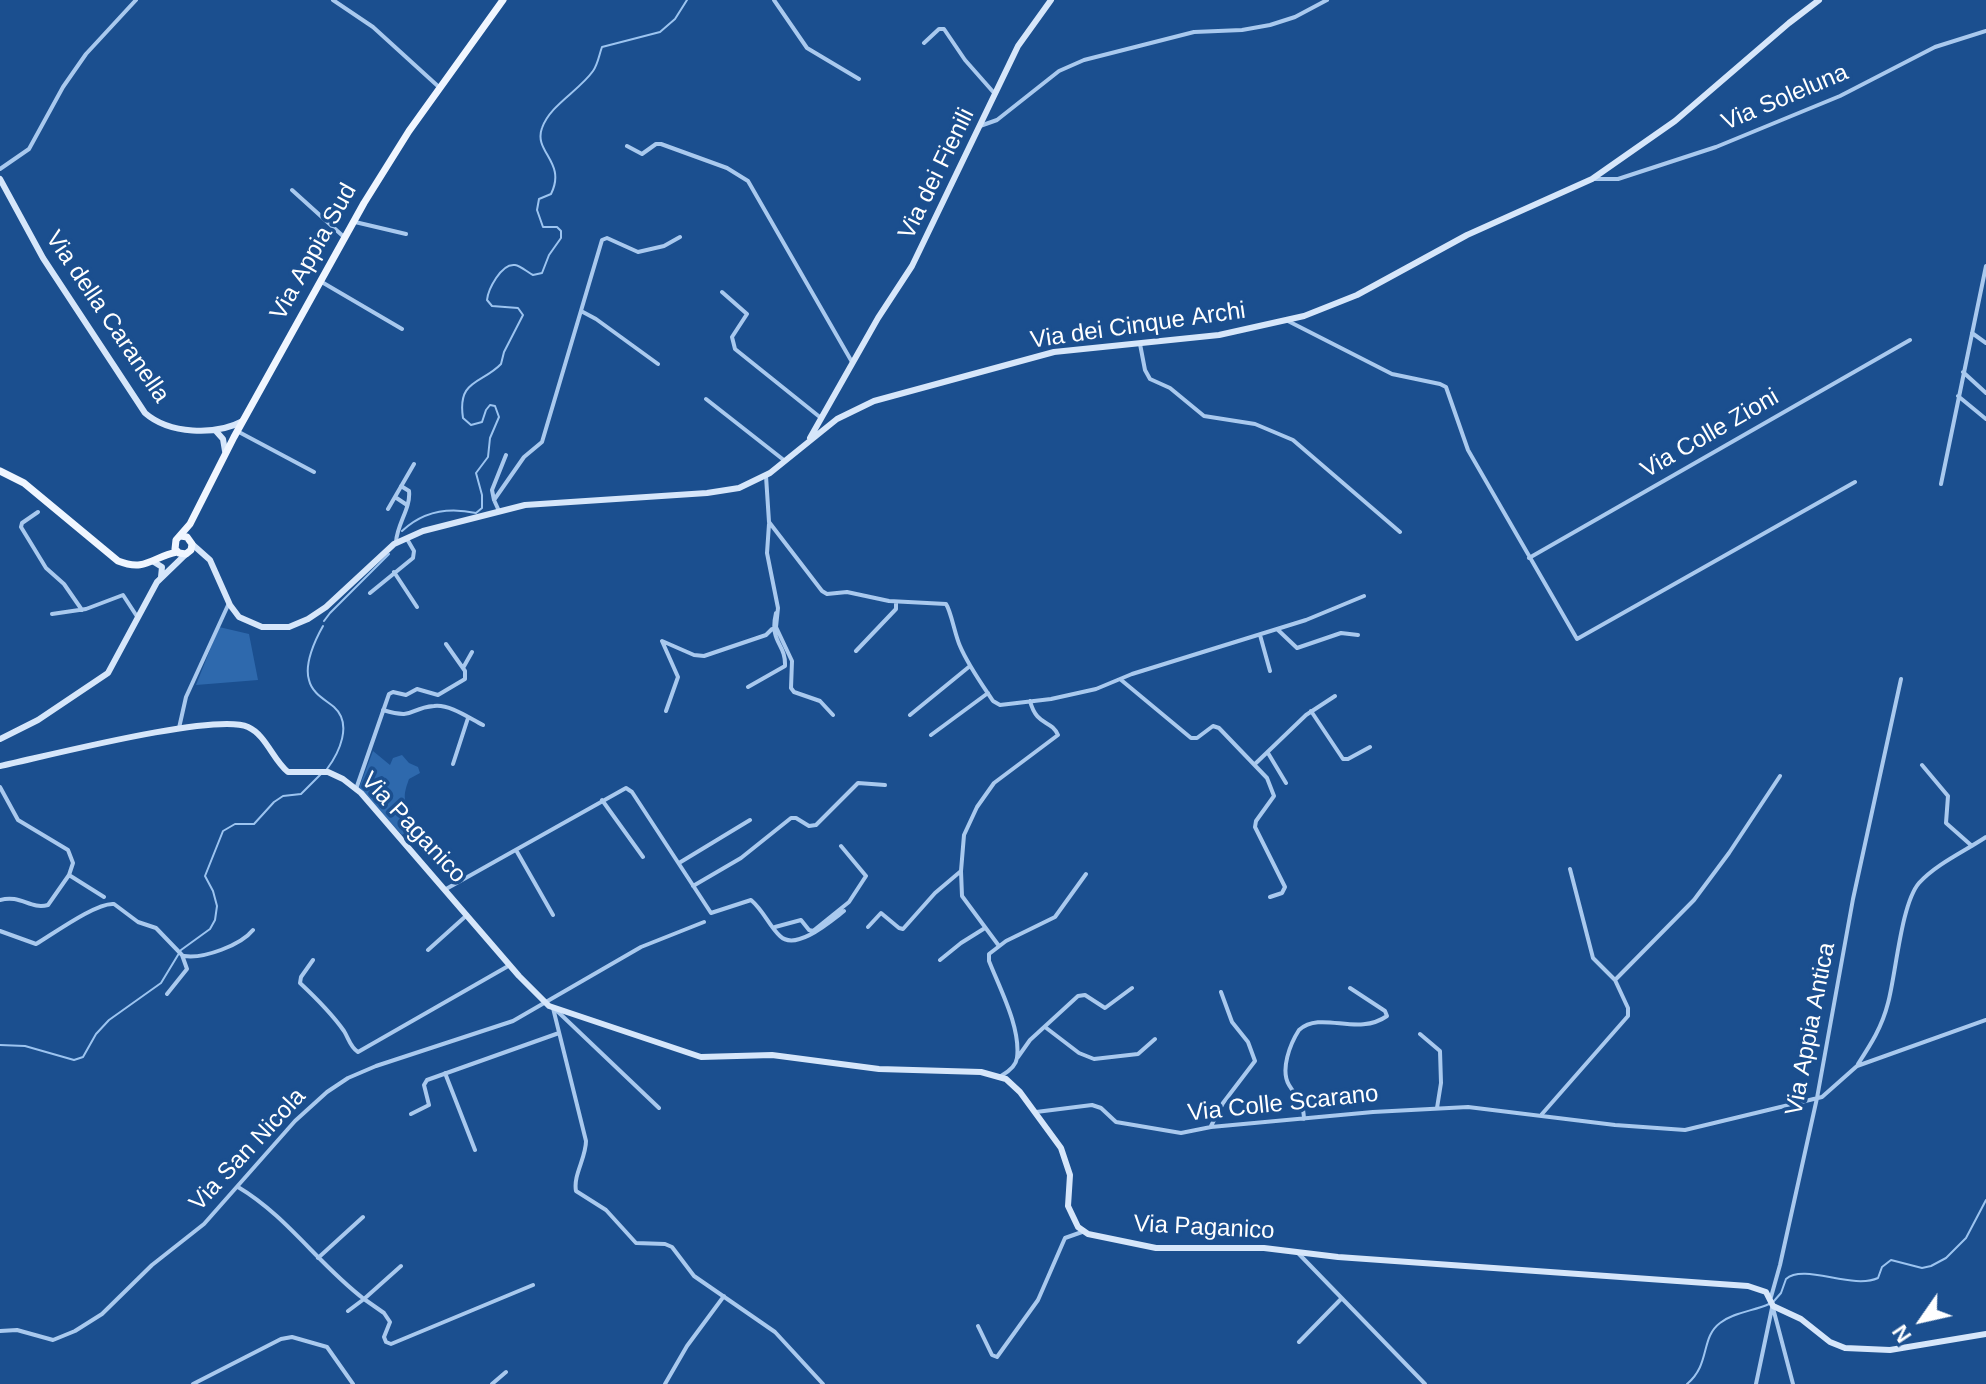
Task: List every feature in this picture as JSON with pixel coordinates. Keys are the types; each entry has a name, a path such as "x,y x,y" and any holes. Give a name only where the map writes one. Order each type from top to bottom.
{"main road":[{"name":"Via Appia Sud","path":"184,546 190,524 225,453 344,237 407,134 503,0"},
{"path":"0,471 26,485 118,561 133,566 158,559 184,546"}],"street":[{"path":"0,169 27,151 63,87 86,54 136,0"},
{"path":"333,0 373,27 440,88"},
{"path":"774,0 809,49 859,79"},
{"name":"Via dei Fienili","path":"808,442 852,362 912,266 1019,44 1051,0"},
{"path":"980,126 995,121 1013,109 1061,70 1084,60 1194,32 1239,31 1270,25 1295,17 1327,0"},
{"name":"Via dei Cinque Archi","path":"184,546 207,557 238,616 254,625 275,628 295,625 326,607 396,542 443,524 525,505 717,492 743,487 766,476 834,421 874,401 1054,352 1219,335 1288,321 1352,297 1467,235 1592,179 1679,118 1819,0"},
{"path":"924,43 938,30 944,29 970,67 995,94"},
{"name":"Via Soleluna","path":"1592,179 1618,179 1716,147 1837,98 1935,47 1986,31"},
{"path":"627,146 642,154 656,144 663,144 727,168 744,178 784,240 852,362"},
{"name":"Via della Caranella","path":"0,179 41,255 142,409 153,420 166,425 236,434"},
{"path":"292,190 344,237"},
{"path":"353,222 406,234"},
{"path":"494,500 524,457 542,442 604,238 638,252 664,246 680,237"},
{"path":"1941,484 1986,266"},
{"path":"320,281 402,329"},
{"path":"722,292 747,314 732,338 735,349 821,418"},
{"path":"581,311 658,364"},
{"path":"1288,321 1392,374 1445,386 1452,398 1463,440 1574,637 1579,639 1855,482"},
{"path":"1972,333 1986,343"},
{"name":"Via Colle Zioni","path":"1529,558 1910,340"},
{"path":"1140,341 1145,370 1150,379 1170,388 1204,416 1255,424 1293,440 1400,532"},
{"path":"1963,372 1986,393"},
{"path":"1958,396 1986,419"},
{"path":"706,399 785,461"},
{"name":"Via della Caranella","path":"215,430 230,428 243,421"},
{"path":"215,430 223,439 225,453"},
{"path":"236,434 314,472"},
{"path":"499,511 492,490 506,455"},
{"path":"388,509 414,464"},
{"path":"766,476 769,522 767,557 777,603 777,630 792,663 792,690 820,701 833,715"},
{"path":"396,542 410,493 401,486"},
{"path":"395,497 407,505"},
{"path":"38,512 23,522 21,528 48,571 64,584 82,610"},
{"path":"769,522 823,592 847,592 896,602 948,605 953,629 970,666 999,704 1093,690 1260,635 1364,596"},
{"path":"370,593 414,556 405,537"},
{"path":"160,579 174,567 184,546"},
{"path":"0,739 43,717 107,675 160,579 163,570 158,559"},
{"path":"394,572 417,607"},
{"path":"52,614 82,610 124,594 138,618"},
{"path":"856,651 896,609 896,602"},
{"path":"179,728 186,697 229,603"},
{"path":"666,711 678,677 662,641 694,655 704,656 766,635 772,629 777,603"},
{"path":"748,687 785,666 772,629"},
{"path":"1277,629 1297,648 1343,633 1358,635"},
{"path":"1260,635 1270,671"},
{"path":"356,789 391,692 406,695 417,689 433,695 442,694 465,679 466,673 446,644"},
{"path":"463,668 472,652"},
{"path":"910,715 970,666"},
{"path":"1120,679 1189,736 1196,738 1217,727 1269,780 1274,794 1255,826 1285,887 1283,892 1270,897"},
{"name":"Via Appia Antica","path":"1756,1384 1771,1297 1817,1098 1853,899 1901,679"},
{"path":"931,735 988,693"},
{"path":"1255,764 1311,711 1335,696"},
{"path":"999,946 962,898 964,835 984,796 1006,773 1058,735 1056,729 1036,717 1030,701"},
{"path":"383,710 406,715 428,707 442,706 483,725"},
{"path":"1311,711 1343,759 1370,747"},
{"path":"453,764 468,718"},
{"name":"Via Paganico","path":"0,766 179,728 217,723 245,725 260,736 288,772 332,773 356,789 543,1002 659,1108"},
{"path":"1268,753 1286,783"},
{"path":"1922,765 1948,796 1945,820 1948,826 1972,846"},
{"path":"1615,980 1694,900 1780,776"},
{"path":"693,886 741,858 791,818 809,826 816,825 857,784 885,785"},
{"path":"0,787 18,820 71,853 73,863 54,899 46,906 35,906 14,898 0,900"},
{"path":"446,889 621,789 629,789 711,913 751,900 783,939 808,937 844,911"},
{"path":"602,800 643,857"},
{"path":"679,863 750,820"},
{"path":"1817,1098 1828,1093 1857,1066 1876,1037 1884,1019 1914,890 1926,877 1986,837"},
{"path":"775,927 801,920 813,931 849,902 866,876 841,846"},
{"path":"516,850 553,915"},
{"path":"1542,1114 1628,1016 1628,1008 1615,980 1594,959 1570,869"},
{"path":"868,927 881,913 899,928 905,928 933,895 961,871"},
{"path":"1017,1059 1012,1020 989,960 990,953 1055,917 1086,874"},
{"path":"69,875 104,897"},
{"path":"0,931 36,944 49,933 65,927 100,905 116,904 138,922 153,926 182,955 187,969 167,994"},
{"path":"428,950 467,915"},
{"path":"543,1002 648,943 704,922"},
{"path":"940,960 985,928"},
{"path":"182,955 207,955 248,936 253,930"},
{"path":"313,960 300,983 320,1001 358,1052 510,965"},
{"path":"978,1326 992,1355 997,1357 1040,1296 1065,1238 1083,1232 1068,1204 1070,1178 1066,1158 1036,1112 1015,1086 1001,1076 1011,1068 1028,1043 1078,996 1085,995 1104,1008 1132,988"},
{"path":"1304,1119 1302,1101 1289,1086 1286,1076 1290,1048 1299,1030 1314,1023 1350,1027 1372,1023 1387,1016 1382,1009 1350,988"},
{"path":"1211,1127 1225,1100 1255,1061 1248,1042 1231,1020 1221,992"},
{"name":"Via San Nicola","path":"0,1331 17,1330 53,1340 81,1328 108,1310 152,1265 195,1232 295,1121 344,1079 513,1021 543,1002"},
{"path":"553,1008 586,1141 585,1156 575,1183 576,1191 608,1211 636,1243 672,1247 693,1274 777,1334 823,1384"},
{"name":"Via Paganico","path":"553,1008 698,1056 772,1055 874,1068 978,1072 1001,1076"},
{"path":"1857,1066 1986,1020"},
{"path":"1045,1027 1079,1053 1094,1059 1138,1054 1155,1039"},
{"path":"411,1114 429,1105 424,1085 426,1080 559,1033"},
{"path":"1420,1034 1440,1051 1441,1083 1437,1108"},
{"path":"445,1073 475,1150"},
{"name":"Via Colle Scarano","path":"1036,1112 1090,1104 1099,1106 1109,1118 1119,1123 1179,1133 1211,1127 1476,1107 1682,1131 1817,1098"},
{"path":"238,1187 270,1209 318,1258 389,1319 390,1325 384,1337 391,1344 533,1285"},
{"path":"318,1258 363,1217"},
{"name":"Via Paganico","path":"1083,1232 1153,1247 1264,1248 1734,1285 1759,1288 1771,1297"},
{"path":"1298,1253 1425,1384"},
{"path":"348,1311 401,1266"},
{"path":"665,1384 687,1346 724,1296"},
{"path":"1299,1342 1341,1299"},
{"path":"1772,1305 1793,1384"},
{"path":"1772,1305 1801,1319 1830,1342 1845,1348 1893,1350 1986,1334"},
{"path":"1768,1321 1776,1321"},
{"path":"193,1384 288,1337 327,1347 353,1384"},
{"path":"492,1384 506,1372"}],"shaded area":[{"path":"219,627 249,634 258,680 196,685"},
{"path":"373,751 390,765 393,758 402,755 418,767 420,773 409,779 406,789 405,799 411,822 402,835 359,788"}],"waterway":[{"path":"402,531 419,519 437,512 456,510 476,513 482,508 476,473 488,457 490,438 499,417 495,406 490,405 482,422 471,425 463,418 462,405 467,389 501,364 523,315 518,308 492,306 487,300 496,278 510,266 517,266 533,275 542,273 549,255 561,238 557,227 543,227 537,210 539,199 551,194 555,183 553,165 540,136 546,120 593,71 602,47 660,32 675,19 687,0"},
{"path":"324,621 389,554"},
{"path":"323,626 309,660 309,680 316,692 340,714 343,722 339,747 327,769"},
{"path":"0,1045 25,1046 74,1060 83,1057 96,1034 109,1020 161,983 181,950 210,929 217,906 205,876 223,831 235,824 254,824 274,802 283,796 301,794 322,773"},
{"path":"1774,1301 1786,1279 1794,1275 1867,1281 1878,1278 1882,1267 1891,1260 1922,1268 1931,1266 1946,1258 1966,1238 1986,1200"},
{"path":"1687,1384 1699,1368 1710,1336 1720,1323 1731,1316 1769,1304"}]}
